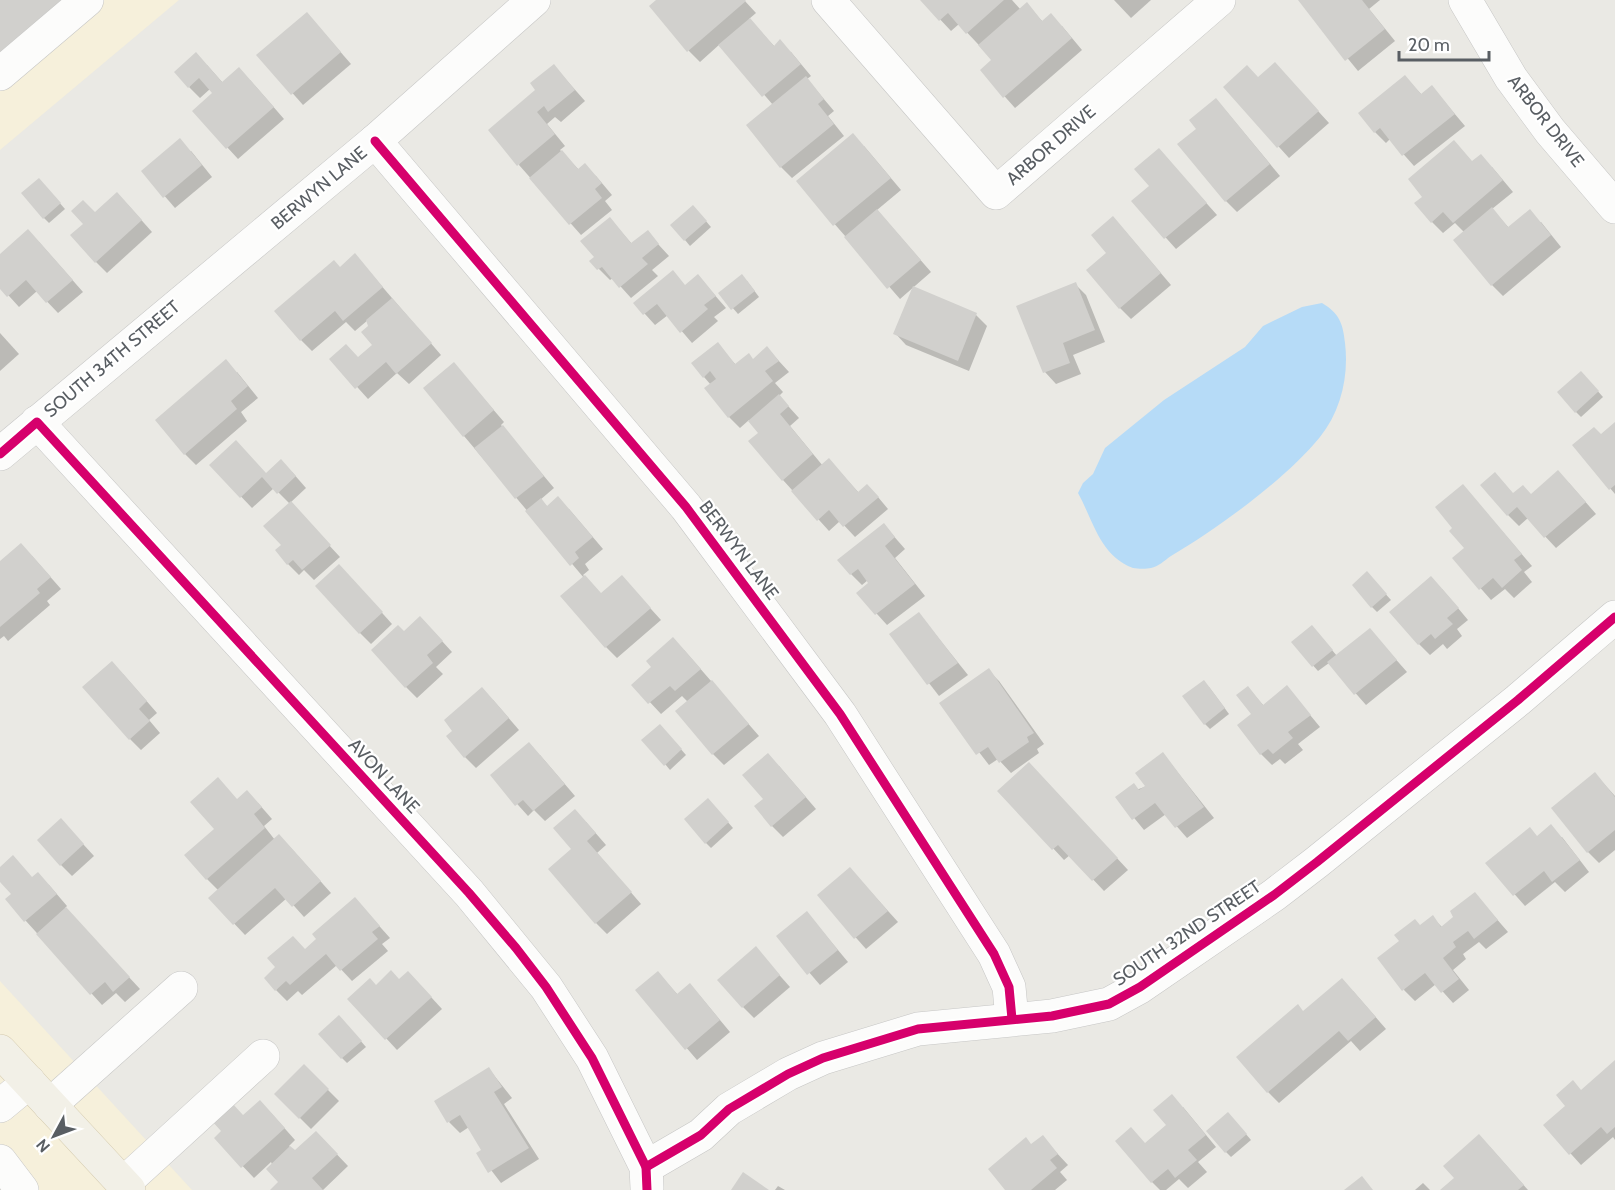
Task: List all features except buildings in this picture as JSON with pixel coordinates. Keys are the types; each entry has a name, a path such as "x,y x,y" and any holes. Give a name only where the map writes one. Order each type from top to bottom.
{"main road":[{"path":"0,1051 126,1187"}],"street":[{"path":"0,74 87,0"},
{"path":"375,141 534,0"},
{"name":"ARBOR DRIVE","path":"828,0 996,193 1219,0"},
{"name":"ARBOR DRIVE","path":"1465,0 1511,78 1550,130 1615,207"},
{"name":"BERWYN LANE","path":"198,289 375,141 686,507 840,714 994,954 1009,987 1012,1020"},
{"name":"SOUTH 34TH STREET","path":"0,454 198,289"},
{"name":"AVON LANE","path":"37,422 463,885 516,948 546,987 592,1058 647,1178"},
{"name":"SOUTH 32ND STREET","path":"647,1178 701,1135 729,1109 788,1074 823,1058 918,1029 1052,1017 1109,1004 1140,987 1274,895 1317,862 1518,700 1615,617"},
{"path":"50,1105 181,988"},
{"path":"126,1187 263,1056"},
{"path":"0,1106 29,1082"},
{"path":"0,1161 22,1190"}],"shaded area":[{"path":"0,0 179,0 0,150"},
{"path":"0,981 192,1190 0,1190"}],"water":[{"path":"1322,303 1332,311 1341,324 1346,368 1338,405 1320,437 1289,470 1250,502 1159,565 1137,569 1113,555 1099,536 1078,493 1083,483 1093,474 1105,448 1164,400 1245,347 1263,326 1302,307"}],"cycle path":[{"path":"375,141 686,507 840,714 994,954 1009,987 1012,1019"},
{"path":"0,454 37,422 469,893 546,987 592,1058 646,1167 647,1190"},
{"path":"646,1167 701,1135 729,1109 788,1074 823,1058 918,1029 1052,1016 1109,1004 1140,987 1274,895 1317,862 1518,700 1615,617"}]}
